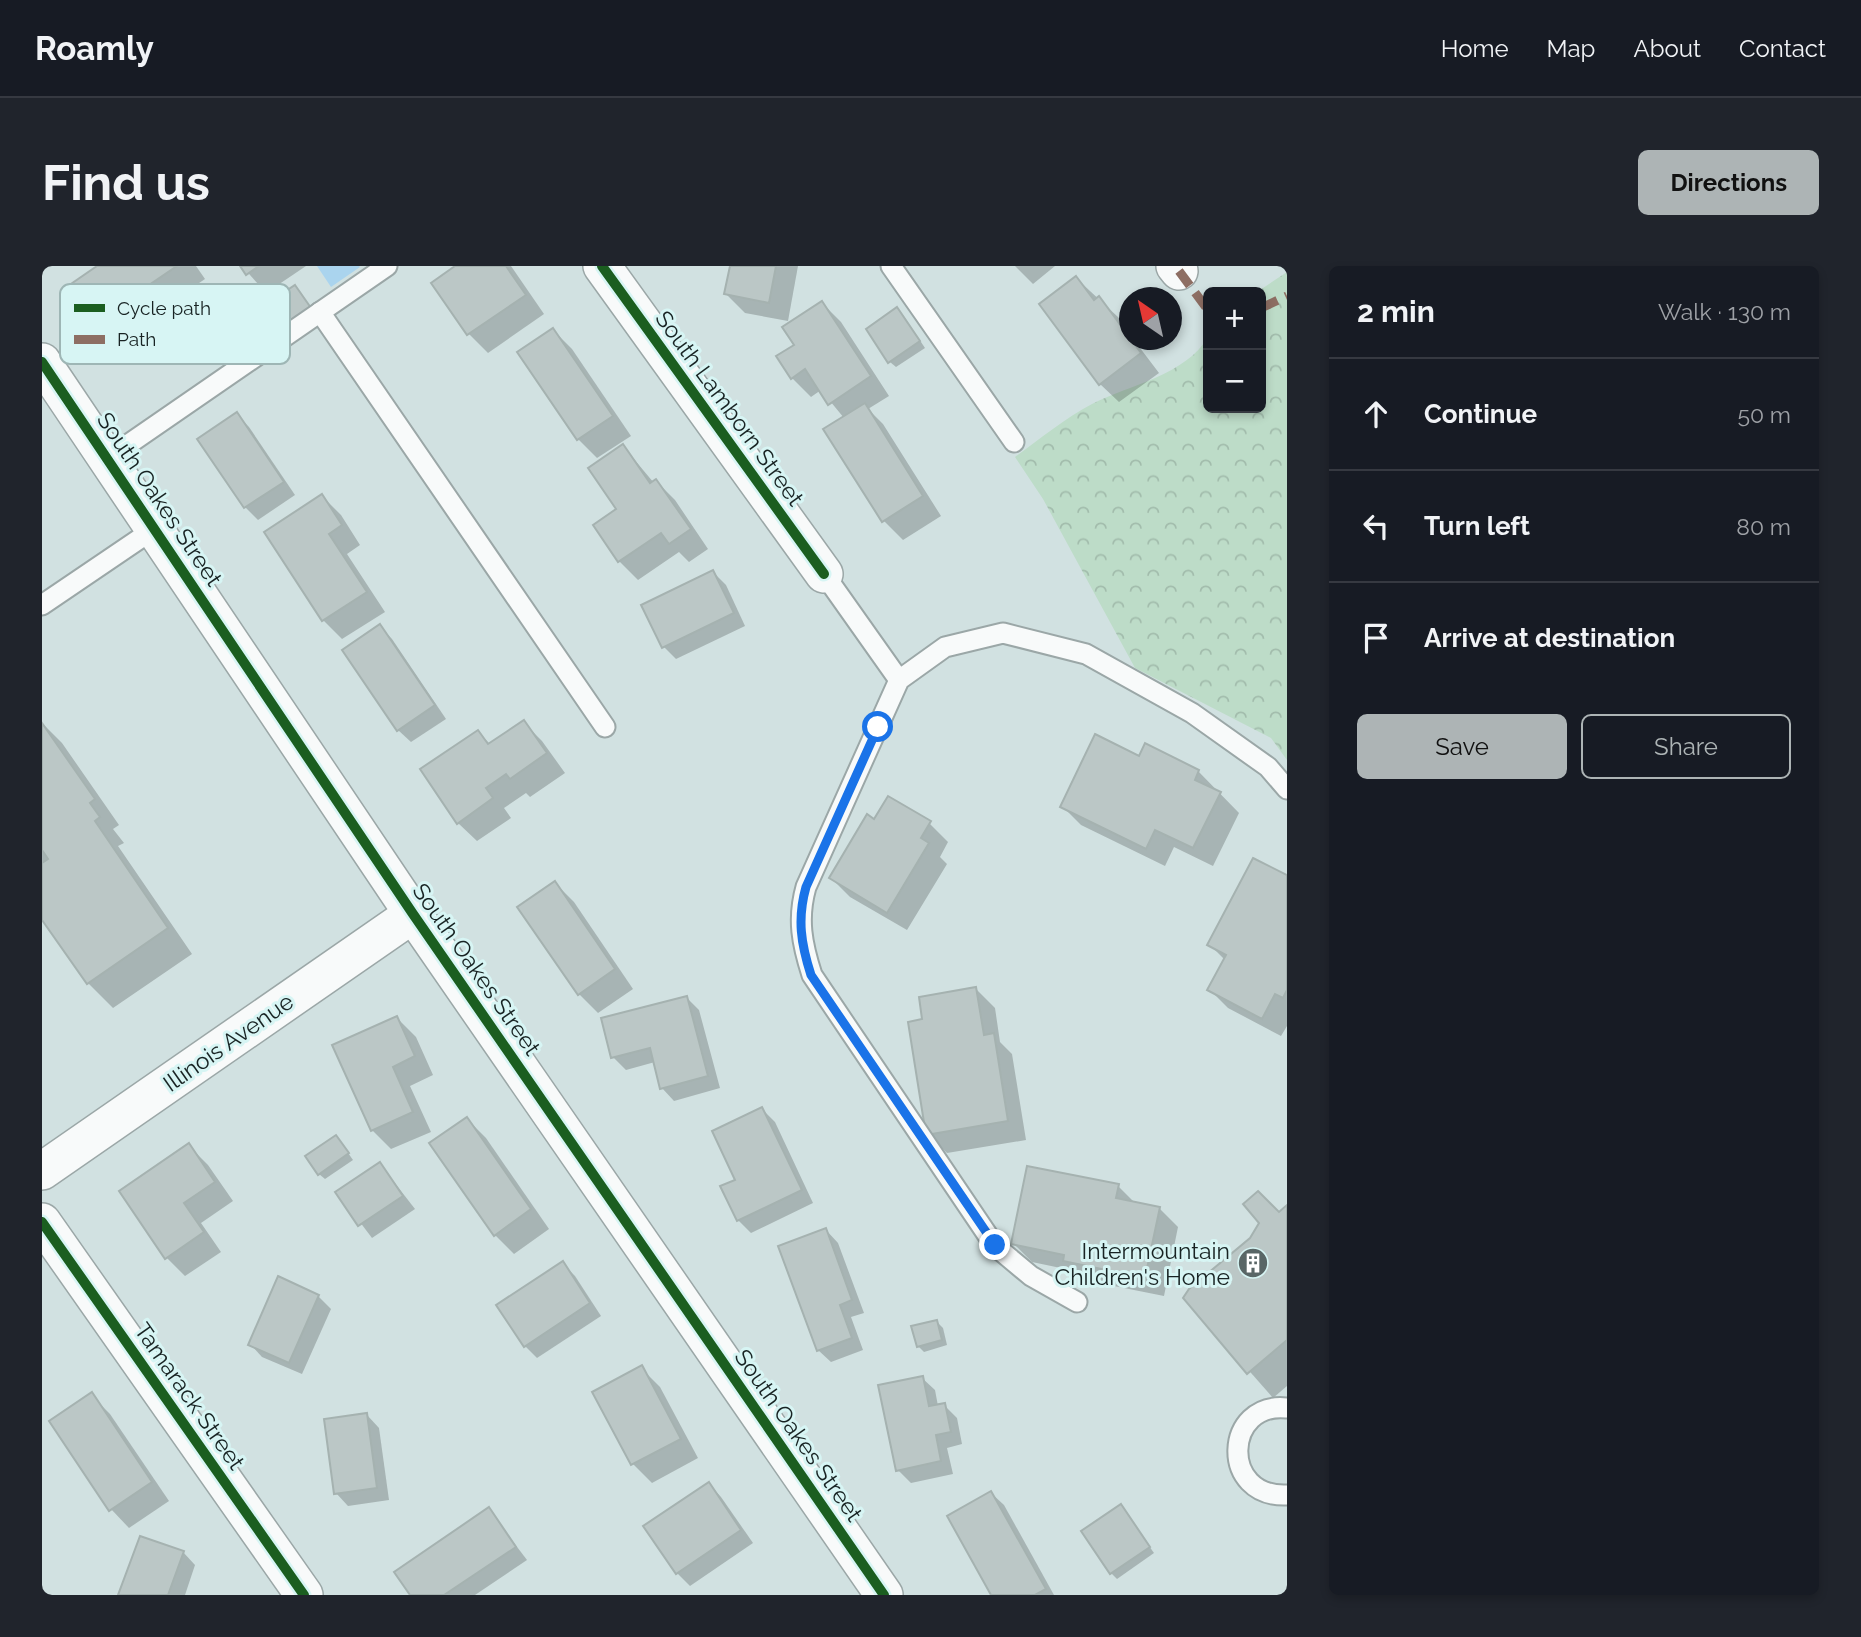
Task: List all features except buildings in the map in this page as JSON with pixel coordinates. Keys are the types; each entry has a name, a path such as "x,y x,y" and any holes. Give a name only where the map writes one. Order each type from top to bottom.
{"street":[{"name":"South Lamborn Street","path":"601,266 824,574"},
{"name":"South Oakes Street","path":"42,362 413,914 884,1595"},
{"name":"Illinois Avenue","path":"42,1171 413,914"},
{"name":"Tamarack Street","path":"42,1222 304,1595"}],"lane":[{"path":"290,333 387,266"},
{"path":"891,266 1013,442"},
{"path":"320,312 605,727"},
{"path":"107,459 245,364"},
{"path":"42,605 154,529"},
{"path":"824,574 899,680"},
{"path":"1077,1301 1031,1276 995,1245 811,975 800,939 801,905 806,887 899,680 945,647 1003,633 1086,654 1192,713 1268,767 1287,789"},
{"path":"1287,1408 1265,1410 1251,1419 1242,1431 1237,1446 1237,1460 1251,1484 1275,1496 1287,1495"}],"green space":[{"path":"1287,272 1287,760 1271,738 1135,668 1043,499 1015,457 1082,410 1156,378 1186,361 1203,344 1203,413 1266,413 1264,287"}],"water":[{"path":"317,266 359,266 360,267 331,287"}],"marked path":[{"path":"1179,271 1203,303"},
{"path":"1266,306 1287,296"}],"cycle path":[{"path":"602,266 824,574"},
{"path":"42,362 413,914 884,1595"},
{"path":"42,1222 304,1595"}],"place":[{"name":"Intermountain Children's Home","path":"1253,1263"}],"route":[{"path":"878,727 806,887 801,905 800,939 811,975 995,1245"}]}
